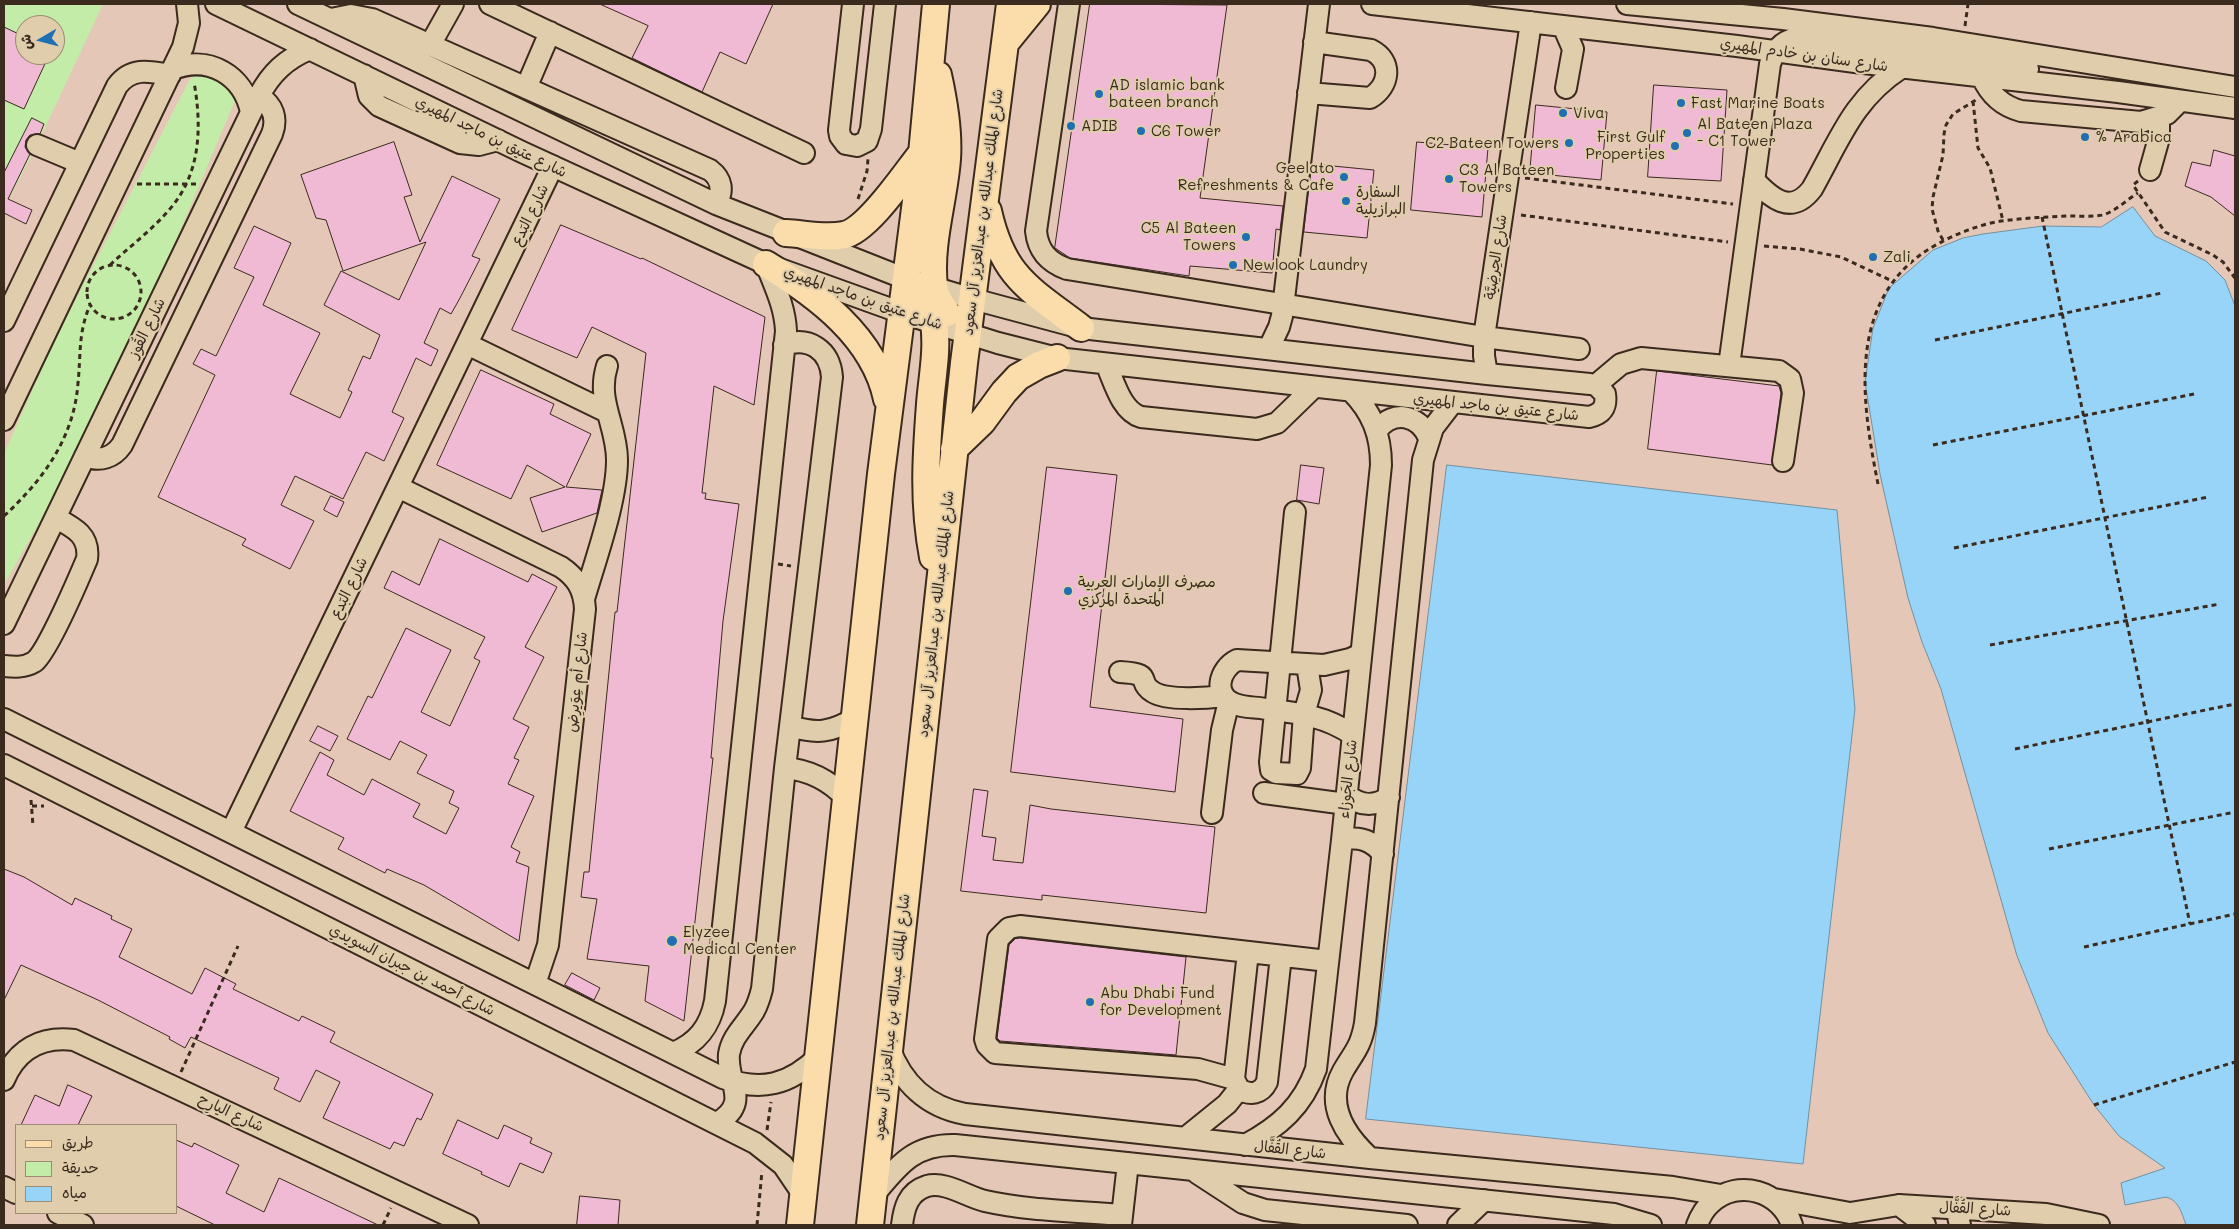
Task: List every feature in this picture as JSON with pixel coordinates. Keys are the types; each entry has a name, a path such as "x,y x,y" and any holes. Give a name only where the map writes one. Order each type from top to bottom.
{"main road":[{"path":"800,1225 888,415 922,154 936,4"},
{"name":"شارع الملك عبدالله بن عبدالعزيز آل سعود","path":"870,1225 954,449 1010,4"},
{"path":"1005,42 1036,4"},
{"path":"932,55 943,95 947,137 947,159 934,255 934,287 938,300 946,313 968,333"},
{"path":"786,233 828,236 845,235 853,232 879,208 922,154"},
{"path":"986,198 995,238 1013,273 1033,292 1080,328"},
{"path":"766,264 814,296 841,321 861,344 879,371 884,386 888,415"},
{"path":"906,279 924,298 934,323 925,479 928,531 939,582"},
{"path":"954,449 982,422 1004,392 1018,377 1032,368 1057,358"}],"street":[{"path":"4,420 118,184 177,69 189,23 187,4"},
{"name":"شارع عتيق بن ماجد المهيري","path":"216,4 498,140 766,264 902,313 1057,358 1589,417 1601,412 1606,401 1604,394 1596,385"},
{"path":"298,4 716,204 906,279 1080,328 1596,385 1621,364 1635,359 1779,371 1790,379 1793,393 1783,461"},
{"path":"430,45 453,4"},
{"path":"490,4 804,153"},
{"path":"853,4 839,130 842,140 846,144 857,146 863,145 871,129 885,4"},
{"path":"1070,4 1036,230 1040,248 1050,262 1067,269 1484,337 1579,349"},
{"path":"1268,348 1279,327 1284,304 1319,4"},
{"name":"شارع سنان بن خادم المهيري","path":"1372,4 1737,46 1901,68 1982,90 2180,101 2235,108"},
{"name":"شارع سنان بن خادم المهيري","path":"1627,4 1783,19 1933,38 2235,87"},
{"path":"331,19 341,16 362,16 710,170 715,174 721,185 716,204"},
{"name":"شارع الحِرضِيَّة","path":"1487,374 1484,356 1484,337 1530,22"},
{"path":"1563,26 1574,49 1566,88"},
{"path":"1574,49 1597,30"},
{"path":"526,88 550,32"},
{"path":"1730,366 1770,64 1774,52 1779,47 1791,38 1804,37 2024,68 2043,68 2060,60"},
{"path":"1308,93 1362,99 1370,98 1384,86 1386,78 1384,61 1379,54 1371,50 1314,42"},
{"name":"شارع القُوز","path":"5,620 266,83 285,63 310,49"},
{"path":"4,321 121,80 128,75 142,70 177,69 208,65 226,72 255,104 265,100 273,112 275,120 272,134 122,445 113,455 106,458 85,456"},
{"path":"1754,180 1776,200 1790,203 1802,199 1812,190 1860,103 1885,78 1901,68"},
{"path":"1982,90 2004,105 2021,111 2132,122 2159,118 2167,114 2180,101"},
{"path":"2150,170 2159,138 2159,118"},
{"path":"37,144 80,163"},
{"name":"شارع البَدع","path":"231,832 553,166"},
{"path":"674,1053 694,1041 702,1033 708,1023 715,1002 784,346 786,317 782,302 766,264"},
{"path":"177,265 204,277"},
{"path":"717,1123 730,1113 734,1106 736,1089 729,1063 732,1045 754,1010 762,989 785,768 832,377 832,368 829,360 817,347 801,342 784,346"},
{"path":"467,344 607,412"},
{"path":"1106,364 1126,407 1135,415 1141,417 1257,429 1268,426 1285,417 1314,387"},
{"name":"شارع أم عِوَيرِض","path":"535,984 548,945 584,598 617,474 616,442 607,412 603,384 607,366"},
{"name":"شارع الجَوزاء","path":"1245,1145 1272,1130 1294,1110 1310,1085 1316,1068 1381,465 1377,430 1366,408 1351,391"},
{"path":"1370,1158 1347,1134 1338,1112 1336,1090 1342,1072 1356,1053 1363,1036 1423,460 1429,438 1439,418 1453,402"},
{"path":"1377,430 1389,419 1405,417 1420,424 1429,438"},
{"path":"398,488 561,567 576,580 584,598"},
{"path":"1295,512 1282,663 1270,762 1271,770 1276,773 1296,774 1300,768 1304,714 1311,690 1307,665"},
{"path":"4,666 17,668 26,666 41,655 87,559 86,540 80,532 56,518"},
{"path":"1353,735 1331,722 1304,714 1236,705 1227,699 1221,690 1221,675 1230,663 1244,659 1307,665 1337,663 1362,654"},
{"path":"1120,672 1143,676 1150,690 1162,695 1227,699"},
{"path":"1212,813 1227,699"},
{"path":"790,726 814,732 830,730 855,718"},
{"path":"4,719 733,1082 763,1085 786,1080 798,1074 819,1056"},
{"name":"شارع أحمد بن جبران السويدي","path":"4,765 755,1143 774,1156 791,1175 804,1196"},
{"path":"785,768 811,772 825,780 846,798"},
{"path":"1264,793 1346,799 1364,804 1377,803 1388,796"},
{"path":"1342,840 1349,838 1365,840 1378,848 1383,854"},
{"path":"1281,956 1267,1082 1264,1087 1255,1093 1250,1094 1236,1084 1198,1069 995,1053 985,1040 998,963 998,939 1005,930 1015,926 1328,961"},
{"path":"1184,1138 1226,1104 1236,1084 1248,952"},
{"name":"شارع اليارِح","path":"4,1080 16,1059 25,1050 42,1041 61,1038 86,1044 468,1225"},
{"name":"شارع القُفَّال","path":"889,1047 899,1071 921,1095 951,1112 1370,1158 1673,1187 1721,1195 1734,1191 1748,1190 1762,1192 1774,1199 1850,1213 1899,1205 1958,1217 2045,1220 2098,1225"},
{"path":"1316,1068 1342,1072"},
{"path":"965,1146 962,1134 963,1128 974,1115"},
{"name":"شارع القُفَّال","path":"873,1196 897,1167 911,1155 938,1145 965,1146 1614,1214 1651,1225"},
{"path":"902,1225 906,1204 911,1197 917,1191 932,1185 1002,1204 1122,1220 1128,1163"},
{"path":"1193,1170 1234,1198 1254,1208 1408,1225"},
{"path":"1697,1225 1710,1203 1721,1195"},
{"path":"1774,1199 1783,1208 1792,1225"},
{"path":"1458,1225 1484,1200"},
{"path":"1899,1205 1925,1225"},
{"name":"شارع القُفَّال","path":"1835,1225 1850,1213"},
{"path":"60,1214 83,1225"}],"path":[{"path":"4,516 34,488 44,475 64,438 76,396 80,334 90,305 87,288 90,280 95,273 110,265 164,216 186,184 194,162 200,127 197,100 177,69"},
{"path":"1982,90 1978,148 1990,168 2003,221"},
{"path":"1943,240 1938,231 1932,209 1943,155 1946,125 1953,114 1982,90"},
{"path":"857,203 859,189 867,171 869,155 863,145"},
{"path":"2150,170 2133,185 2165,232 2213,255 2223,262 2235,278"},
{"path":"1508,176 1750,206"},
{"path":"118,184 216,184"},
{"path":"1878,484 1868,424 1865,360 1872,324 1878,307 1892,281 1907,265 1943,240 1981,226 2003,221 2042,217 2104,215 2138,193"},
{"path":"1503,212 1746,244 1800,249 1841,257 1892,281"},
{"path":"2042,217 2064,313 2190,924"},
{"path":"90,305 102,317 119,319 133,312 138,305 141,297 138,280 126,268 110,265"},
{"path":"1935,340 2162,293"},
{"path":"1933,446 2194,394"},
{"path":"1954,548 2208,497"},
{"path":"761,562 809,568"},
{"path":"1990,645 2220,604"},
{"path":"2015,749 2235,704"},
{"path":"2049,849 2235,812"},
{"path":"2084,947 2235,914"},
{"path":"175,1086 238,946"},
{"path":"2094,1105 2235,1062"}],"green space":[{"path":"4,4 103,4 37,145 10,197 4,194"},
{"path":"208,68 237,96 148,307 57,491 4,585 4,454 54,341 190,79"}],"water":[{"path":"2133,207 2155,236 2206,261 2225,280 2235,306 2235,1225 2186,1225 2177,1204 2166,1197 2125,1205 2121,1183 2165,1168 2119,1136 2094,1105 2048,1033 2017,956 1941,689 1922,642 1908,598 1880,474 1865,382 1873,328 1889,288 1933,250 1963,238 1983,234 2043,226 2101,227"},
{"path":"1447,465 1837,510 1855,709 1803,1164 1366,1119"}],"building":[{"path":"600,4 773,4 746,64 720,52 702,92 632,58 648,26"},
{"name":"C6 Tower","path":"1090,4 1227,5 1200,198 1283,206 1280,230 1276,229 1272,273 1190,266 1189,276 1070,258 1055,248"},
{"path":"4,27 15,32 15,65 44,65 24,109 4,100"},
{"name":"Al Bateen Plaza - C1 Tower","path":"1654,85 1727,90 1721,181 1648,177"},
{"name":"C2 Bateen Towers","path":"1536,105 1607,112 1601,180 1530,173"},
{"path":"32,118 44,124 40,134 30,135 26,140 25,147 30,154 8,199 32,210 26,224 4,213 4,173"},
{"path":"394,142 412,195 404,197 420,242 452,176 500,199 472,256 480,259 460,298 451,314 440,308 424,343 438,350 431,366 416,358 392,412 404,418 384,461 366,452 343,499 295,476 281,505 314,521 290,569 242,545 246,539 158,497 215,375 193,364 201,349 216,356 254,277 234,268 254,226 291,243 263,305 320,333 290,394 340,418 352,392 348,390 363,356 370,359 380,335 324,305 341,271 399,300 426,242 343,271 326,220 316,218 301,175"},
{"name":"C3 Al Bateen Towers","path":"1417,142 1488,148 1482,217 1411,210"},
{"path":"2214,150 2235,156 2235,216 2211,197 2185,186 2192,162 2210,166"},
{"path":"1312,164 1374,170 1367,238 1304,232"},
{"path":"561,225 642,258 765,317 754,405 714,386 702,493 706,493 705,499 739,504 723,621 711,758 713,758 684,1021 645,1001 649,966 587,959 597,899 581,897 584,872 589,872 615,612 617,612 646,353 592,327 577,358 512,330"},
{"path":"481,370 554,404 550,414 591,434 566,487 602,490 597,513 542,532 530,498 565,487 527,465 511,499 437,465"},
{"path":"1657,371 1779,386 1781,393 1772,465 1648,449"},
{"path":"1301,465 1324,468 1319,504 1297,500"},
{"name":"مصرف الإمارات العربية المتحدة المركزي","path":"1047,467 1117,475 1090,707 1183,719 1175,792 1011,772"},
{"path":"331,496 344,502 337,517 324,510"},
{"path":"440,539 528,582 532,574 557,587 525,647 544,657 513,719 529,727 514,758 519,760 508,784 534,796 511,847 520,852 516,862 529,867 519,941 424,885 387,869 385,873 338,849 344,838 290,811 320,752 334,760 327,775 364,795 372,779 420,804 413,817 446,834 459,808 449,803 454,791 417,773 427,755 400,741 390,760 347,739 368,696 372,698 406,628 451,650 421,712 450,726 480,661 474,658 485,637 384,588 392,571 419,585"},
{"path":"318,726 338,736 330,751 310,741"},
{"path":"974,789 988,791 982,836 996,838 993,860 1023,863 1030,805 1215,827 1206,913 1042,895 1042,900 961,891"},
{"path":"4,869 24,877 72,905 75,898 112,916 111,919 132,929 119,957 192,994 205,968 236,984 233,989 299,1021 302,1016 335,1032 330,1042 433,1094 421,1120 417,1118 404,1146 394,1142 390,1149 323,1118 340,1082 316,1070 300,1102 274,1089 279,1078 191,1037 185,1048 169,1039 170,1037 98,1000 21,965 4,1000"},
{"name":"Abu Dhabi Fund for Development","path":"1020,938 1186,957 1176,1055 1000,1041 997,1038 1009,945 1015,939"},
{"path":"572,973 600,988 594,1000 565,985"},
{"path":"68,1085 92,1096 78,1124 21,1124 35,1095 59,1106"},
{"path":"458,1120 498,1139 504,1125 532,1138 530,1143 552,1153 543,1173 520,1163 509,1187 443,1154"},
{"path":"178,1141 192,1147 194,1143 239,1165 226,1193 264,1212 279,1178 378,1225 215,1225 178,1207"},
{"path":"580,1196 620,1200 618,1225 577,1225"}],"place":[{"name":"AD islamic bank bateen branch","path":"1099,94"},
{"name":"Fast Marine Boats","path":"1681,103"},
{"name":"Viva","path":"1563,113"},
{"name":"ADIB","path":"1071,126"},
{"name":"C6 Tower","path":"1141,131"},
{"name":"Al Bateen Plaza - C1 Tower","path":"1687,133"},
{"name":"% Arabica","path":"2085,137"},
{"name":"C2 Bateen Towers","path":"1569,143"},
{"name":"First Gulf Properties","path":"1675,146"},
{"name":"Geelato Refreshments & Cafe","path":"1344,177"},
{"name":"C3 Al Bateen Towers","path":"1449,179"},
{"name":"السفارة البرازيلية","path":"1346,201"},
{"name":"C5 Al Bateen Towers","path":"1246,237"},
{"name":"Zali","path":"1873,257"},
{"name":"Newlook Laundry","path":"1233,265"},
{"name":"مصرف الإمارات العربية المتحدة المركزي","path":"1068,591"},
{"name":"Elyzee Medical Center","path":"672,941"},
{"name":"Abu Dhabi Fund for Development","path":"1090,1002"}]}
